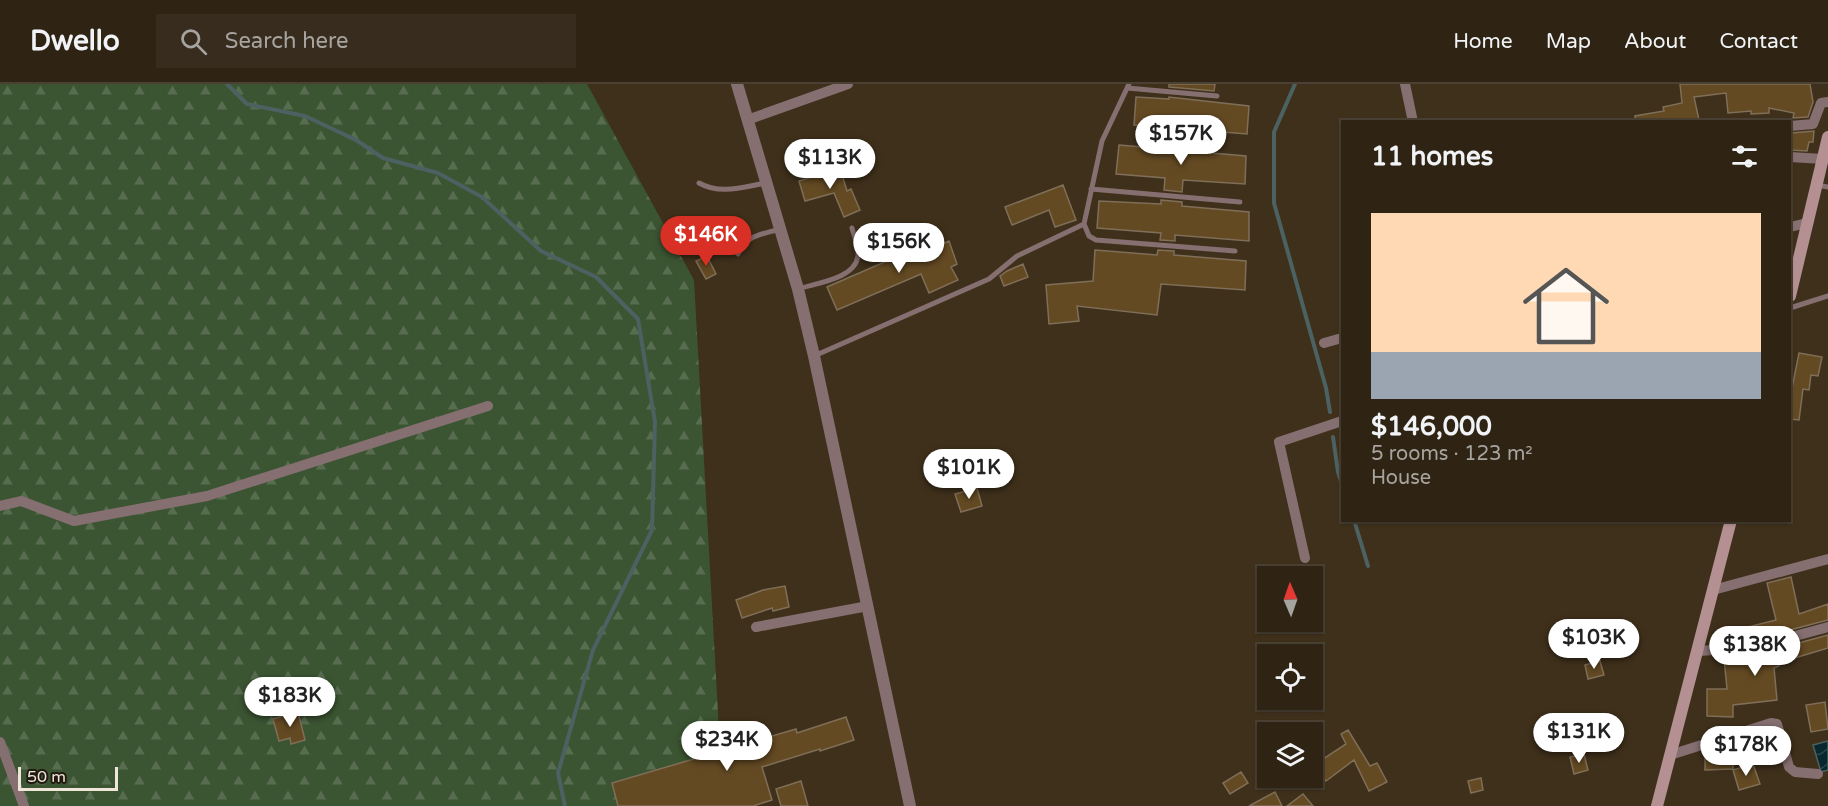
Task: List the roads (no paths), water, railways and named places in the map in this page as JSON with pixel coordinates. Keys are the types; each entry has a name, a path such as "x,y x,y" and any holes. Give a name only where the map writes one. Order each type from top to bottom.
{"main road":[{"path":"1791,292 1807,223 1822,186 1822,159 1828,138"},
{"path":"1657,806 1730,522"}],"street":[{"path":"737,84 798,289 910,806"},
{"path":"747,120 848,84"},
{"path":"1405,84 1413,120"},
{"path":"1791,126 1813,124 1821,103 1828,102"},
{"path":"1791,157 1822,159"},
{"path":"1791,227 1807,223"},
{"path":"1324,343 1341,338"},
{"path":"0,506 21,501 74,521 207,496 488,406"},
{"path":"1305,558 1279,442 1341,421"},
{"path":"1713,590 1828,559"},
{"path":"756,627 868,606"},
{"path":"1698,651 1751,648 1828,627"},
{"path":"1670,755 1771,723 1777,724 1789,767 1794,772 1818,774"},
{"path":"0,742 24,806"}],"lane":[{"path":"1217,96 1128,86 1107,128 1084,224 1089,236 1096,240 1235,251"},
{"path":"699,183 710,189 718,190 766,183"},
{"path":"1091,189 1240,202"},
{"path":"814,356 988,279 1017,256 1084,224"},
{"path":"798,289 846,274 855,266 858,254 852,228"},
{"path":"738,254 748,239 780,229"},
{"path":"1791,308 1828,296"}],"water":[{"path":"1828,741 1828,770 1821,772 1813,745"}],"waterway":[{"path":"227,84 247,104 305,116 356,140 383,158 438,173 482,197 541,251 596,277 638,319 655,422 652,530 593,650 558,773 565,806"},
{"path":"1295,84 1274,132 1274,203 1326,388 1330,412"},
{"path":"1333,437 1341,482"},
{"path":"1355,522 1368,566"}]}
